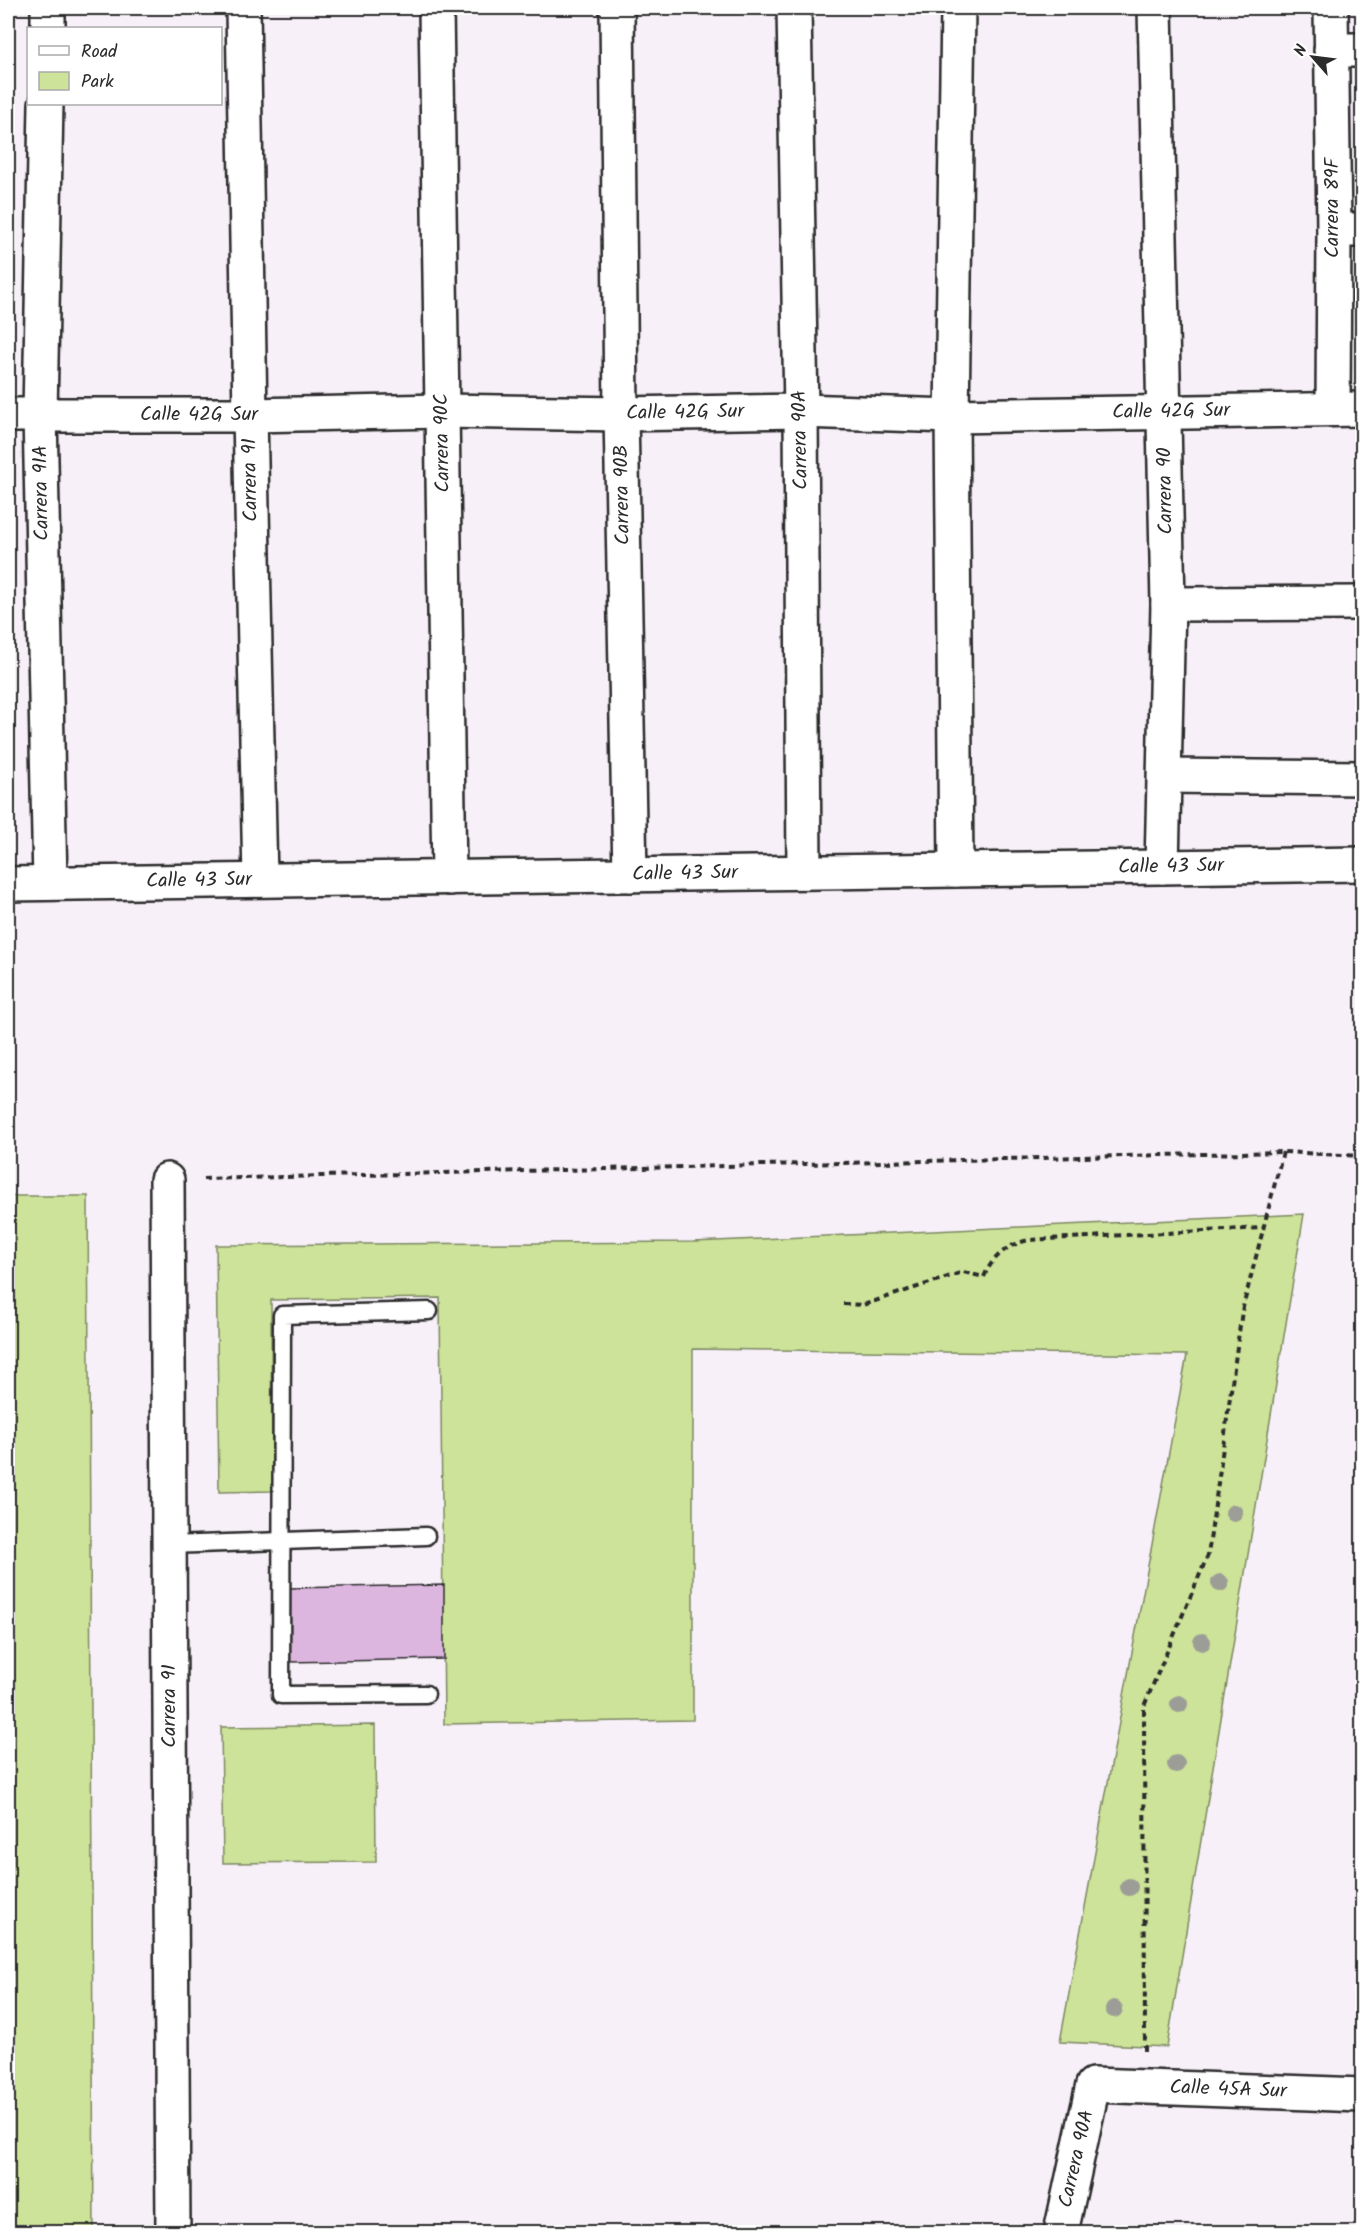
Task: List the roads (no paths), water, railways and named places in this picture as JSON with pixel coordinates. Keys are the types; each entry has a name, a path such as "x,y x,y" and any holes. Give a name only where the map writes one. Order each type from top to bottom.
{"street":[{"path":"48,8 48,27"},
{"name":"Carrera 91","path":"243,8 260,880"},
{"name":"Carrera 90C","path":"436,8 449,878"},
{"name":"Carrera 90B","path":"617,8 621,414 630,875"},
{"name":"Carrera 90A","path":"794,8 801,411 804,872"},
{"path":"956,870 952,416 958,8"},
{"name":"Carrera 90","path":"1155,8 1168,604 1162,867"},
{"name":"Carrera 89F","path":"1331,8 1347,50 1348,409"},
{"name":"Carrera 91A","path":"46,105 40,414 50,883"},
{"name":"Calle 42G Sur","path":"8,415 250,415 442,411 621,414 801,411 952,416 1348,409"},
{"path":"1168,604 1362,603"},
{"path":"1165,776 1362,778"},
{"name":"Calle 43 Sur","path":"8,884 1362,864"},
{"name":"Carrera 91","path":"166,1180 173,2232"},
{"name":"Carrera 90A","path":"1061,2232 1094,2085"},
{"name":"Calle 45A Sur","path":"1094,2085 1362,2095"}],"lane":[{"path":"426,1694 281,1695 282,1316 429,1311"},
{"path":"169,1545 426,1536"}]}
